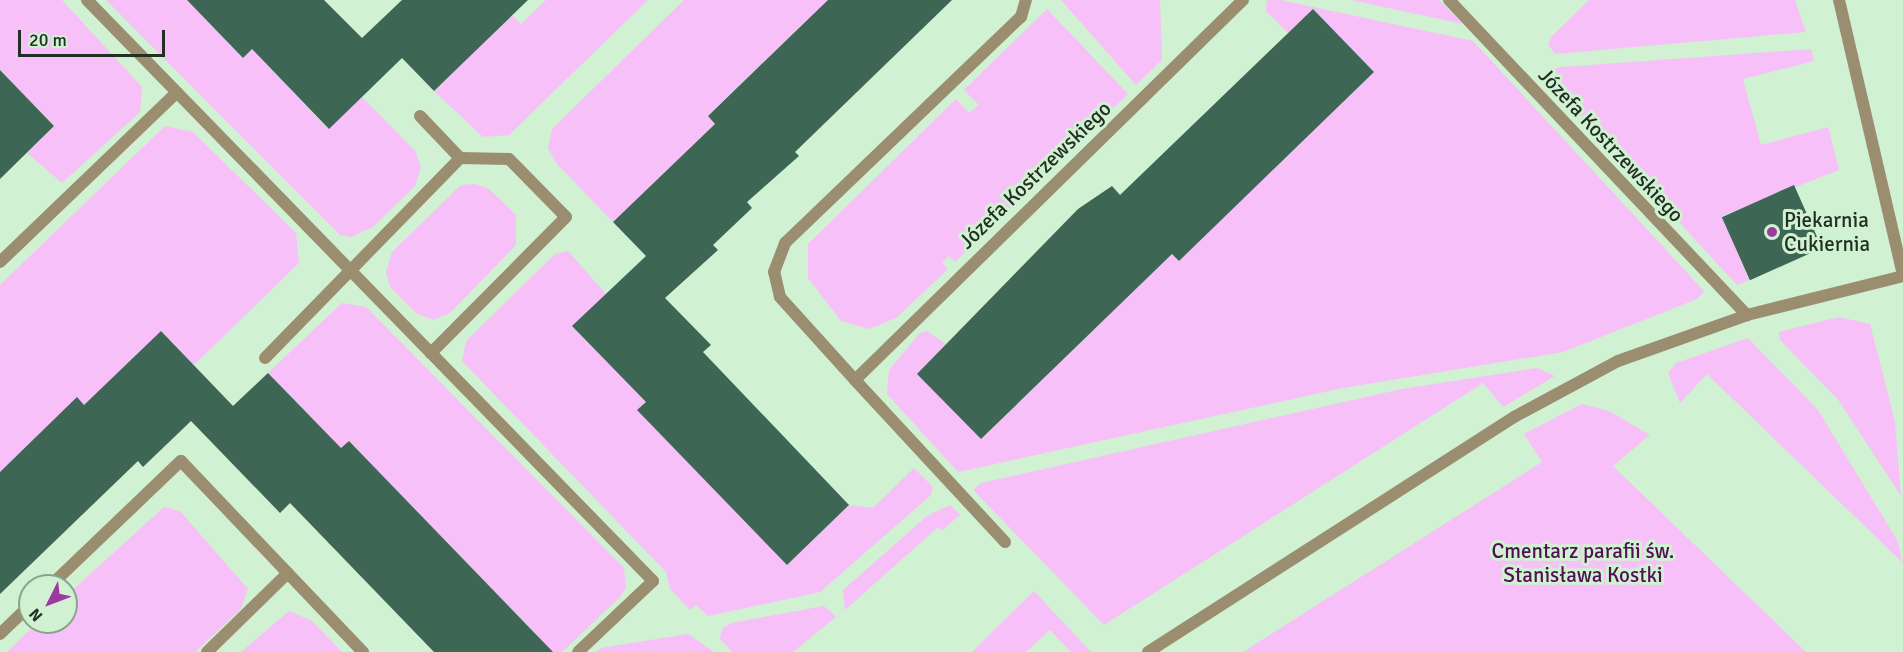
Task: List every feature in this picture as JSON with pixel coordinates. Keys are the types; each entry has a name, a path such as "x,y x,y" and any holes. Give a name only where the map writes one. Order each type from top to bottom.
{"street":[{"path":"87,0 653,581 578,652"},
{"path":"1005,542 780,297 774,272 785,243 1021,17 1026,0"},
{"name":"Józefa Kostrzewskiego","path":"855,380 1243,0"},
{"name":"Józefa Kostrzewskiego","path":"1449,0 1747,315"},
{"path":"1148,652 1514,417 1618,361 1747,315 1903,276 1839,0"},
{"path":"0,262 177,92"},
{"path":"420,116 460,158 509,159 566,217 431,353"},
{"path":"265,358 352,272 460,158"},
{"path":"63,574 181,461 363,652"},
{"path":"207,652 288,573"},
{"path":"0,634 18,617"}],"green space":[{"path":"0,0 62,0 142,87 140,112 62,183 27,153 54,126 0,70"},
{"path":"106,0 187,0 243,58 252,49 328,129 362,97 415,151 421,167 415,186 373,227 351,237 340,235"},
{"path":"546,0 648,0 509,135 483,137 434,91 512,15 521,24"},
{"path":"684,0 828,0 708,115 715,124 613,222 557,164 548,148 552,129"},
{"path":"1061,0 1160,0 1162,60 1136,85"},
{"path":"1267,0 1280,0 1473,41 1704,291 1697,299 1563,352 1343,388 958,472 887,394 889,370 920,333 927,331 946,344 918,374 981,439 1172,254 1374,72 1313,9 1288,33 1266,11"},
{"path":"1351,0 1439,0 1463,24"},
{"path":"1589,0 1795,0 1806,32 1555,54 1548,44 1551,37"},
{"path":"1047,9 1128,94 955,262 949,256 942,263 948,269 896,318 869,329 841,321 808,278 808,244 956,99 969,113 979,105 964,90"},
{"path":"1811,49 1814,61 1743,79 1761,145 1828,127 1839,170 1722,216 1749,280 1737,285 1548,80 1550,70 1562,67"},
{"path":"165,126 193,132 296,233 299,263 194,365 161,331 84,405 77,398 0,472 0,285"},
{"path":"475,184 489,189 516,215 516,245 450,313 433,320 416,313 390,287 386,272 392,252 461,185"},
{"path":"568,251 606,294 573,327 646,402 638,409 787,565 849,505 873,508 914,468 933,487 930,496 820,592 708,616 696,605 690,610 670,589 666,572 462,361 466,341 555,254"},
{"path":"342,303 366,307 624,568 626,588 620,597 562,652 520,652 537,635 349,441 341,448 268,373"},
{"path":"1839,317 1870,324 1895,421 1901,496 1839,401 1780,340 1779,332"},
{"path":"1748,338 1818,410 1897,540 1903,563 1707,374 1680,403 1668,373 1676,363"},
{"path":"1537,368 1555,376 1503,407 1483,383 1104,625 973,490 981,483 1402,389"},
{"name":"Cmentarz parafii św. Stanisława Kostki","path":"1582,404 1609,411 1650,435 1613,466 1806,652 1243,652 1542,462 1524,434"},
{"path":"950,505 960,515 943,530 937,528 845,610 843,590 927,516"},
{"path":"164,507 180,511 248,589 241,609 195,652 7,652 26,634 78,634 78,585"},
{"path":"1034,591 1091,652 1071,652 1050,630 1026,652 972,652"},
{"path":"824,606 836,617 793,652 732,652 720,639 722,629 731,623"},
{"path":"289,611 312,621 342,652 241,652"},
{"path":"688,634 714,652 597,652 601,648"}],"building":[{"path":"187,0 324,0 362,38 402,0 528,0 434,91 402,58 329,129 252,49 243,58"},
{"path":"828,0 952,0 795,152 799,156 747,202 752,208 713,245 718,250 665,298 711,345 703,352 849,505 787,565 637,410 646,402 572,326 646,256 613,222 715,124 708,116"},
{"path":"1313,9 1374,72 1179,261 1172,254 981,439 917,374 1078,209 1112,186 1120,195"},
{"path":"0,70 54,126 0,179"},
{"name":"Piekarnia Cukiernia","path":"1794,185 1822,248 1750,280 1722,217"},
{"path":"161,331 233,406 268,373 341,448 349,441 553,652 434,652 290,503 280,513 191,421 143,467 138,461 21,574 18,574 0,594 0,472 77,397 84,405"}],"place":[{"name":"Piekarnia Cukiernia","path":"1772,232"}]}
